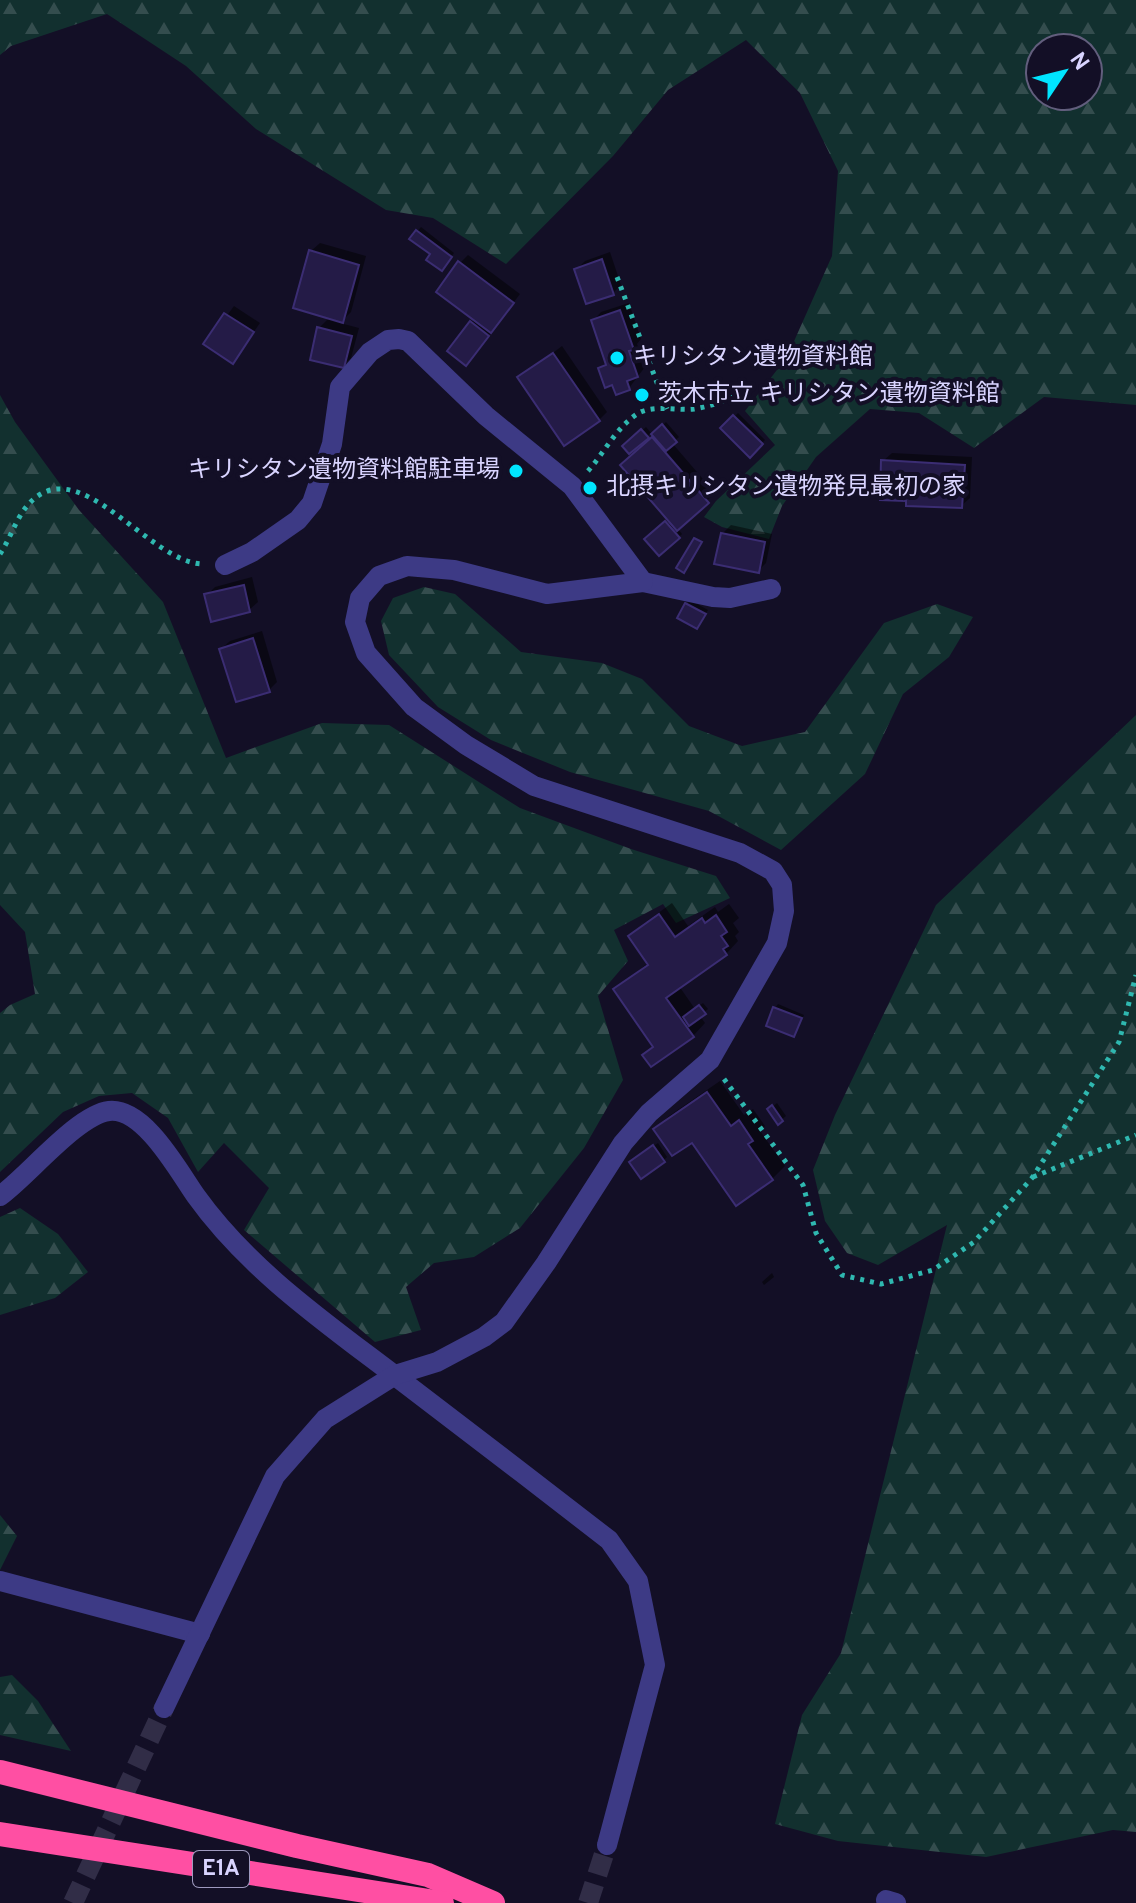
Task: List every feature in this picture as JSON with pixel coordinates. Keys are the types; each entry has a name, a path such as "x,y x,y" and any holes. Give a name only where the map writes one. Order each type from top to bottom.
{"highway":[{"path":"0,1772 297,1846 428,1875 493,1903"},
{"name":"E1A","path":"0,1834 442,1903"}],"street":[{"path":"225,565 252,552 298,520 312,503 332,444 340,387 370,352 388,340 408,341 486,416 572,486 643,582"},
{"path":"164,1708 275,1476 325,1419 395,1375 437,1362 484,1337 504,1322 623,1143 649,1113 710,1060 777,943 784,911 782,885 773,871 740,853 534,786 466,745 414,707 366,653 355,622 360,598 379,576 407,566 454,570 547,594 643,582 730,598 771,589"},
{"path":"0,1196 20,1182 87,1120 110,1111 131,1116 150,1132 220,1229 252,1262 609,1540 638,1581 655,1665 607,1845"},
{"path":"0,1581 200,1634"}],"path":[{"path":"617,277 667,409"},
{"path":"572,486 637,414 646,410 693,409 723,402 748,390"},
{"path":"0,554 26,507 48,491 65,488 91,496 159,549 192,564 225,565"},
{"path":"710,1060 803,1185 816,1233 842,1275 881,1284 933,1270 974,1242 1032,1178 1119,1042 1136,975"},
{"path":"1032,1178 1136,1135"}],"green space":[{"path":"0,0 1136,0 1136,405 1044,397 974,448 919,413 870,409 816,457 782,506 769,539 722,527 704,517 716,501 775,445 745,411 787,357 832,256 838,171 800,93 746,40 668,90 613,156 506,264 433,218 386,210 256,129 186,66 107,14 11,46 0,55"},
{"path":"0,395 15,422 79,510 163,602 226,758 322,723 389,725 520,808 716,876 730,898 676,923 663,904 614,930 628,961 598,996 623,1080 584,1148 520,1228 474,1257 434,1263 406,1287 421,1330 375,1342 244,1230 269,1188 224,1143 198,1172 168,1118 132,1093 99,1096 63,1112 0,1172 0,1013 35,994 25,932 0,905"},
{"path":"424,587 455,594 521,652 602,663 642,679 689,726 742,746 805,732 884,623 937,604 973,617 949,657 903,694 865,774 781,850 709,811 570,772 491,740 438,707 389,655 381,621 393,598"},
{"path":"1136,715 1136,1832 1113,1830 986,1857 838,1841 775,1824 802,1715 841,1653 947,1225 878,1265 847,1253 825,1221 813,1170 835,1115 936,905"},
{"path":"20,1208 58,1234 88,1272 55,1298 0,1315 0,1217"},
{"path":"0,1515 17,1536 0,1570"},
{"path":"12,1675 38,1701 71,1751 0,1735 0,1677"}],"building":[{"path":"416,230 452,257 442,271 426,260 430,254 409,239"},
{"path":"309,250 359,265 343,323 293,308"},
{"path":"602,259 614,295 586,304 574,269"},
{"path":"458,261 514,303 491,333 436,292"},
{"name":"キリシタン遺物資料館","path":"620,310 634,350 629,351 638,377 627,381 630,390 616,395 612,385 605,388 598,368 606,365 591,320"},
{"path":"224,313 254,332 233,364 203,344"},
{"path":"470,321 489,336 466,366 447,351"},
{"path":"317,327 352,336 344,368 310,360"},
{"path":"553,353 600,421 564,446 517,377"},
{"path":"733,415 763,444 750,458 720,428"},
{"path":"662,424 677,442 666,451 651,434"},
{"path":"641,429 649,438 629,454 622,446"},
{"path":"652,437 709,503 677,531 620,465"},
{"path":"881,460 965,465 962,508 906,506 906,501 880,500"},
{"path":"665,521 680,538 659,556 644,539"},
{"path":"721,533 765,542 759,573 714,564"},
{"path":"694,538 702,542 684,573 676,568"},
{"path":"244,585 250,612 211,622 204,594"},
{"path":"685,603 706,614 697,629 677,618"},
{"path":"253,638 270,692 236,702 219,649"},
{"path":"659,914 675,937 702,918 705,923 716,915 727,932 721,936 728,946 723,949 727,955 666,998 694,1037 651,1067 642,1055 653,1047 613,989 648,965 628,936"},
{"path":"699,1005 706,1014 689,1026 683,1017"},
{"path":"773,1007 802,1018 794,1037 766,1026"},
{"path":"707,1092 731,1126 739,1120 753,1141 748,1144 773,1180 736,1206 692,1143 672,1156 653,1129"},
{"path":"772,1105 783,1121 778,1125 767,1109"},
{"path":"653,1145 665,1162 641,1179 629,1162"}],"tunnel":[{"path":"73,1903 164,1708"},
{"path":"588,1903 607,1845"}],"place":[{"name":"キリシタン遺物資料館","path":"617,358"},
{"name":"茨木市立 キリシタン遺物資料館","path":"642,395"},
{"name":"キリシタン遺物資料館駐車場","path":"516,471"},
{"name":"北摂キリシタン遺物発見最初の家","path":"590,488"}]}
